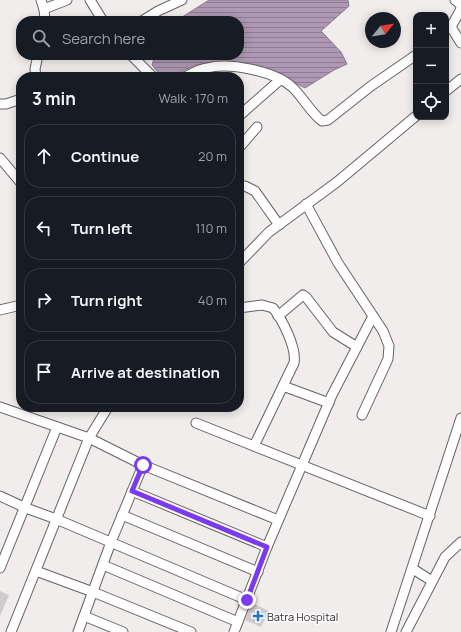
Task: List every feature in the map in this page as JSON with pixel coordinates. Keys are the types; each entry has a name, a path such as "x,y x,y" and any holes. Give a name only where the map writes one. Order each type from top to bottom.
{"street":[{"path":"41,0 45,16"},
{"path":"44,9 67,0"},
{"path":"90,0 100,16"},
{"path":"150,16 182,0"},
{"path":"449,28 461,8 460,4 455,0"},
{"path":"449,31 461,43"},
{"path":"196,72 206,68 226,67 268,73 291,86 316,117 322,121 333,116 371,86 413,57"},
{"path":"35,72 37,60"},
{"path":"136,60 148,72"},
{"path":"244,112 281,79"},
{"path":"449,89 461,79"},
{"path":"0,104 6,104 16,101"},
{"path":"244,258 262,238 279,224 333,185 413,118"},
{"path":"244,142 257,127"},
{"path":"0,158 16,177"},
{"path":"244,186 254,191 279,224"},
{"path":"306,204 338,263 387,340 389,352 388,359 362,415"},
{"path":"278,316 303,296 306,297 333,332 357,347"},
{"path":"244,307 262,305 273,308 292,345 295,357 283,386 254,446"},
{"path":"0,310 16,306"},
{"path":"234,632 278,520 329,403 373,316"},
{"path":"283,386 329,403"},
{"path":"0,406 16,412"},
{"path":"16,412 89,438 143,465 278,520"},
{"path":"11,632 89,438 104,412"},
{"path":"391,632 413,569 461,418"},
{"path":"196,423 430,516"},
{"path":"0,568 26,508 57,427"},
{"path":"78,632 111,542 143,465"},
{"path":"132,491 267,547"},
{"path":"0,496 247,600"},
{"path":"122,515 258,572"},
{"path":"406,632 444,557 461,542"},
{"path":"102,566 238,622"},
{"path":"413,569 432,581"},
{"path":"36,570 191,632"},
{"path":"84,616 123,632"}],"shaded area":[{"path":"209,0 348,0 349,6 321,31 341,52 347,64 334,70 305,88 259,65 195,65 180,72 158,72 152,65 154,60 244,60 244,16 184,16"}],"building":[{"path":"0,591 9,595 0,616"},
{"path":"252,603 269,611 261,627 245,620"}],"place":[{"name":"Batra Hospital","path":"258,616"}],"route":[{"path":"143,465 132,491 267,547 247,600"}]}
